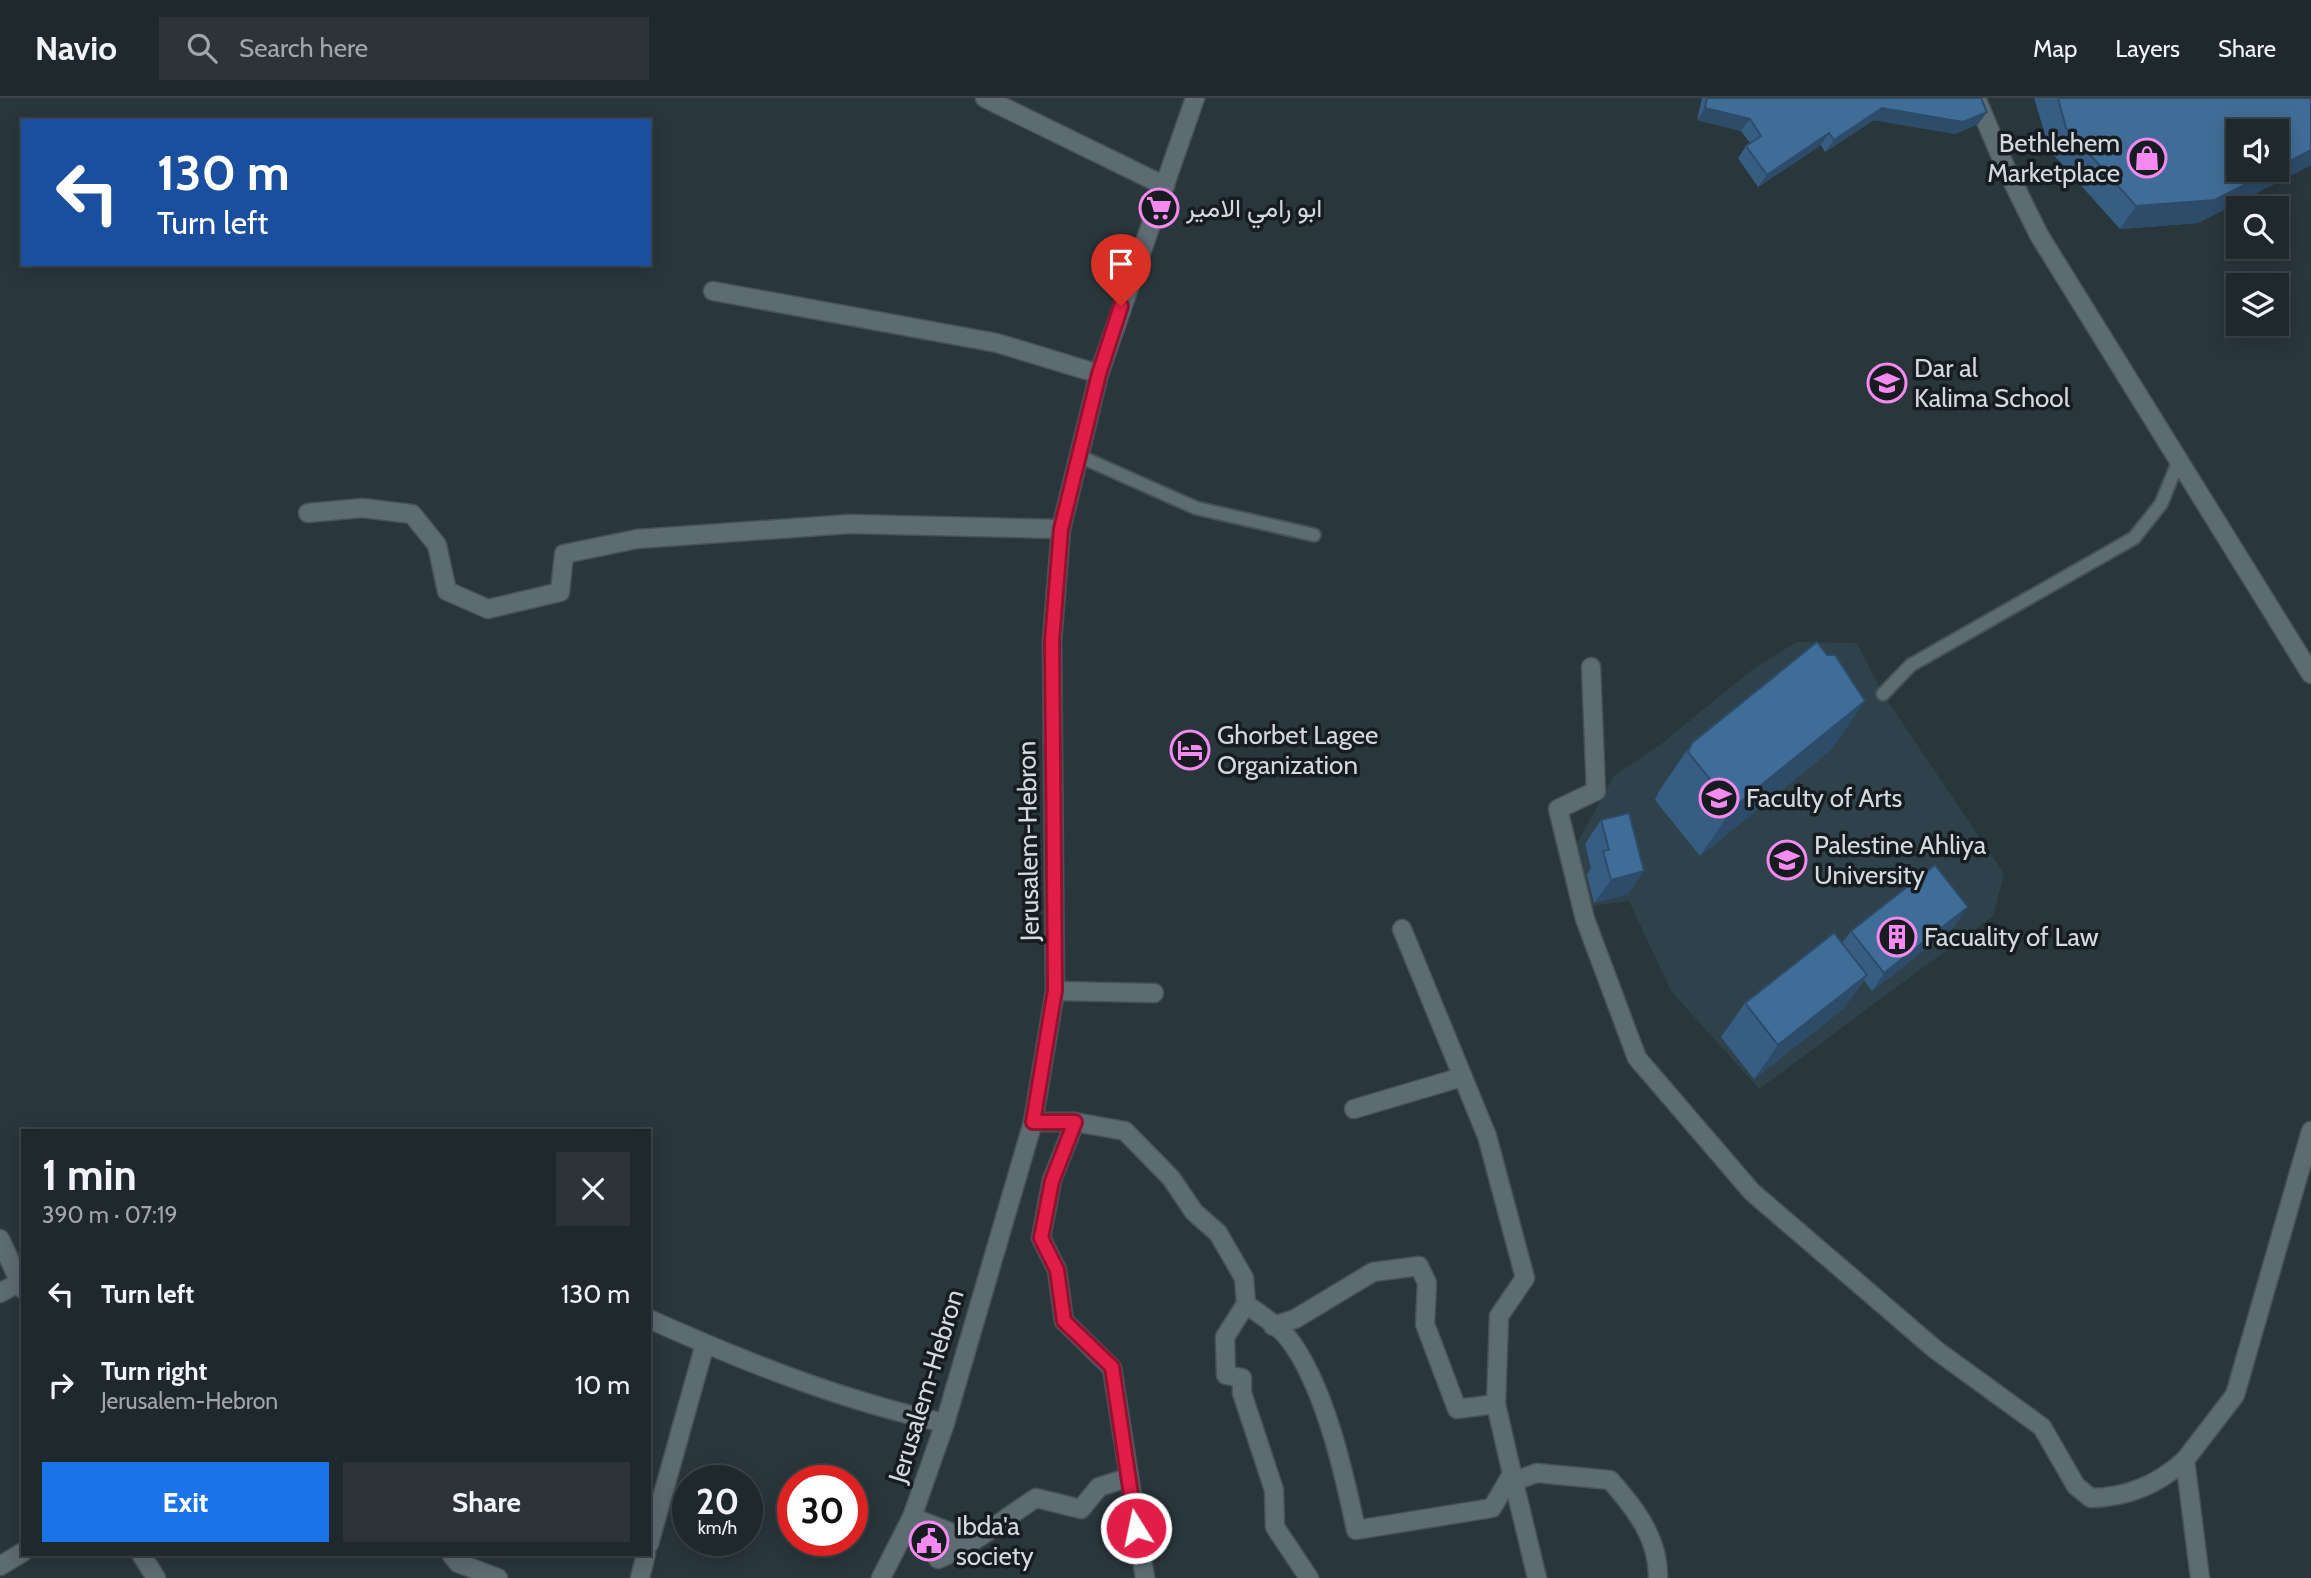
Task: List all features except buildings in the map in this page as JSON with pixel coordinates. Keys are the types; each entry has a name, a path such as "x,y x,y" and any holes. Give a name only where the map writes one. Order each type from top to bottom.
{"street":[{"path":"985,98 1165,186"},
{"name":"Jerusalem-Hebron","path":"881,1578 912,1517 945,1423 1033,1122 1055,990 1052,641 1061,529 1099,374 1195,98"},
{"path":"1976,98 2004,164 2039,235 2311,674"},
{"path":"713,291 997,343 1099,374"},
{"path":"308,513 362,508 412,514 437,545 447,592 488,609 560,592 564,554 637,539 850,524 1061,529"},
{"path":"1591,667 1595,791 1558,809 1585,919 1637,1058 1752,1192 1936,1350 2042,1427 2076,1486 2091,1498 2119,1497 2171,1473 2185,1460 2235,1395 2311,1131"},
{"path":"1402,929 1487,1136 1525,1278 1499,1316 1496,1404 1537,1578"},
{"path":"1055,990 1154,993"},
{"path":"1354,1109 1462,1077"},
{"path":"1033,1122 1075,1122 1125,1131 1171,1178 1194,1212 1218,1233 1225,1244 1244,1278 1245,1304 1225,1337 1226,1375 1242,1378 1242,1393 1274,1490 1275,1527 1309,1578"},
{"path":"1075,1122 1052,1181 1041,1238 1057,1270 1064,1321 1112,1367 1127,1478 1145,1578"},
{"path":"0,1238 21,1286 0,1293"},
{"path":"1273,1326 1306,1313 1373,1272 1419,1266 1427,1283 1425,1324 1457,1409 1496,1404"},
{"path":"1245,1304 1287,1336 1308,1365 1342,1462 1356,1530 1492,1508 1513,1478 1537,1473 1610,1480 1637,1510 1659,1560 1658,1578"},
{"path":"651,1320 705,1344 887,1410 945,1423"},
{"path":"651,1537 705,1344"},
{"path":"2185,1460 2200,1578"},
{"path":"938,1559 967,1548 998,1521 1037,1499 1081,1509 1099,1487 1127,1478"},
{"path":"912,1517 955,1534 967,1548"},
{"path":"0,1566 21,1553"},
{"path":"142,1556 156,1578"},
{"path":"453,1556 458,1563 498,1578"},
{"path":"640,1578 646,1556"}],"lane":[{"path":"1079,456 1196,508 1314,535"},
{"path":"1883,694 1911,665 2134,538 2161,504 2179,460"}],"shaded area":[{"name":"Palestine Ahliya University","path":"1796,642 1857,643 1883,694 2004,874 1993,916 1759,1089 1671,991 1629,901 1592,906 1575,847 1614,776 1660,745 1749,672"}],"place":[{"name":"Bethlehem Marketplace","path":"2147,158"},
{"name":"ابو رامي الامير","path":"1159,208"},
{"name":"Dar al Kalima School","path":"1887,383"},
{"name":"Ghorbet Lagee Organization","path":"1190,750"},
{"name":"Faculty of Arts","path":"1719,798"},
{"name":"Palestine Ahliya University","path":"1787,860"},
{"name":"Facuality of Law","path":"1897,937"},
{"name":"Ibda'a society","path":"929,1541"}],"route":[{"path":"1121,306 1099,374 1061,529 1052,641 1055,990 1033,1122 1075,1122 1052,1181 1041,1238 1057,1270 1064,1321 1112,1367 1136,1528"}]}
